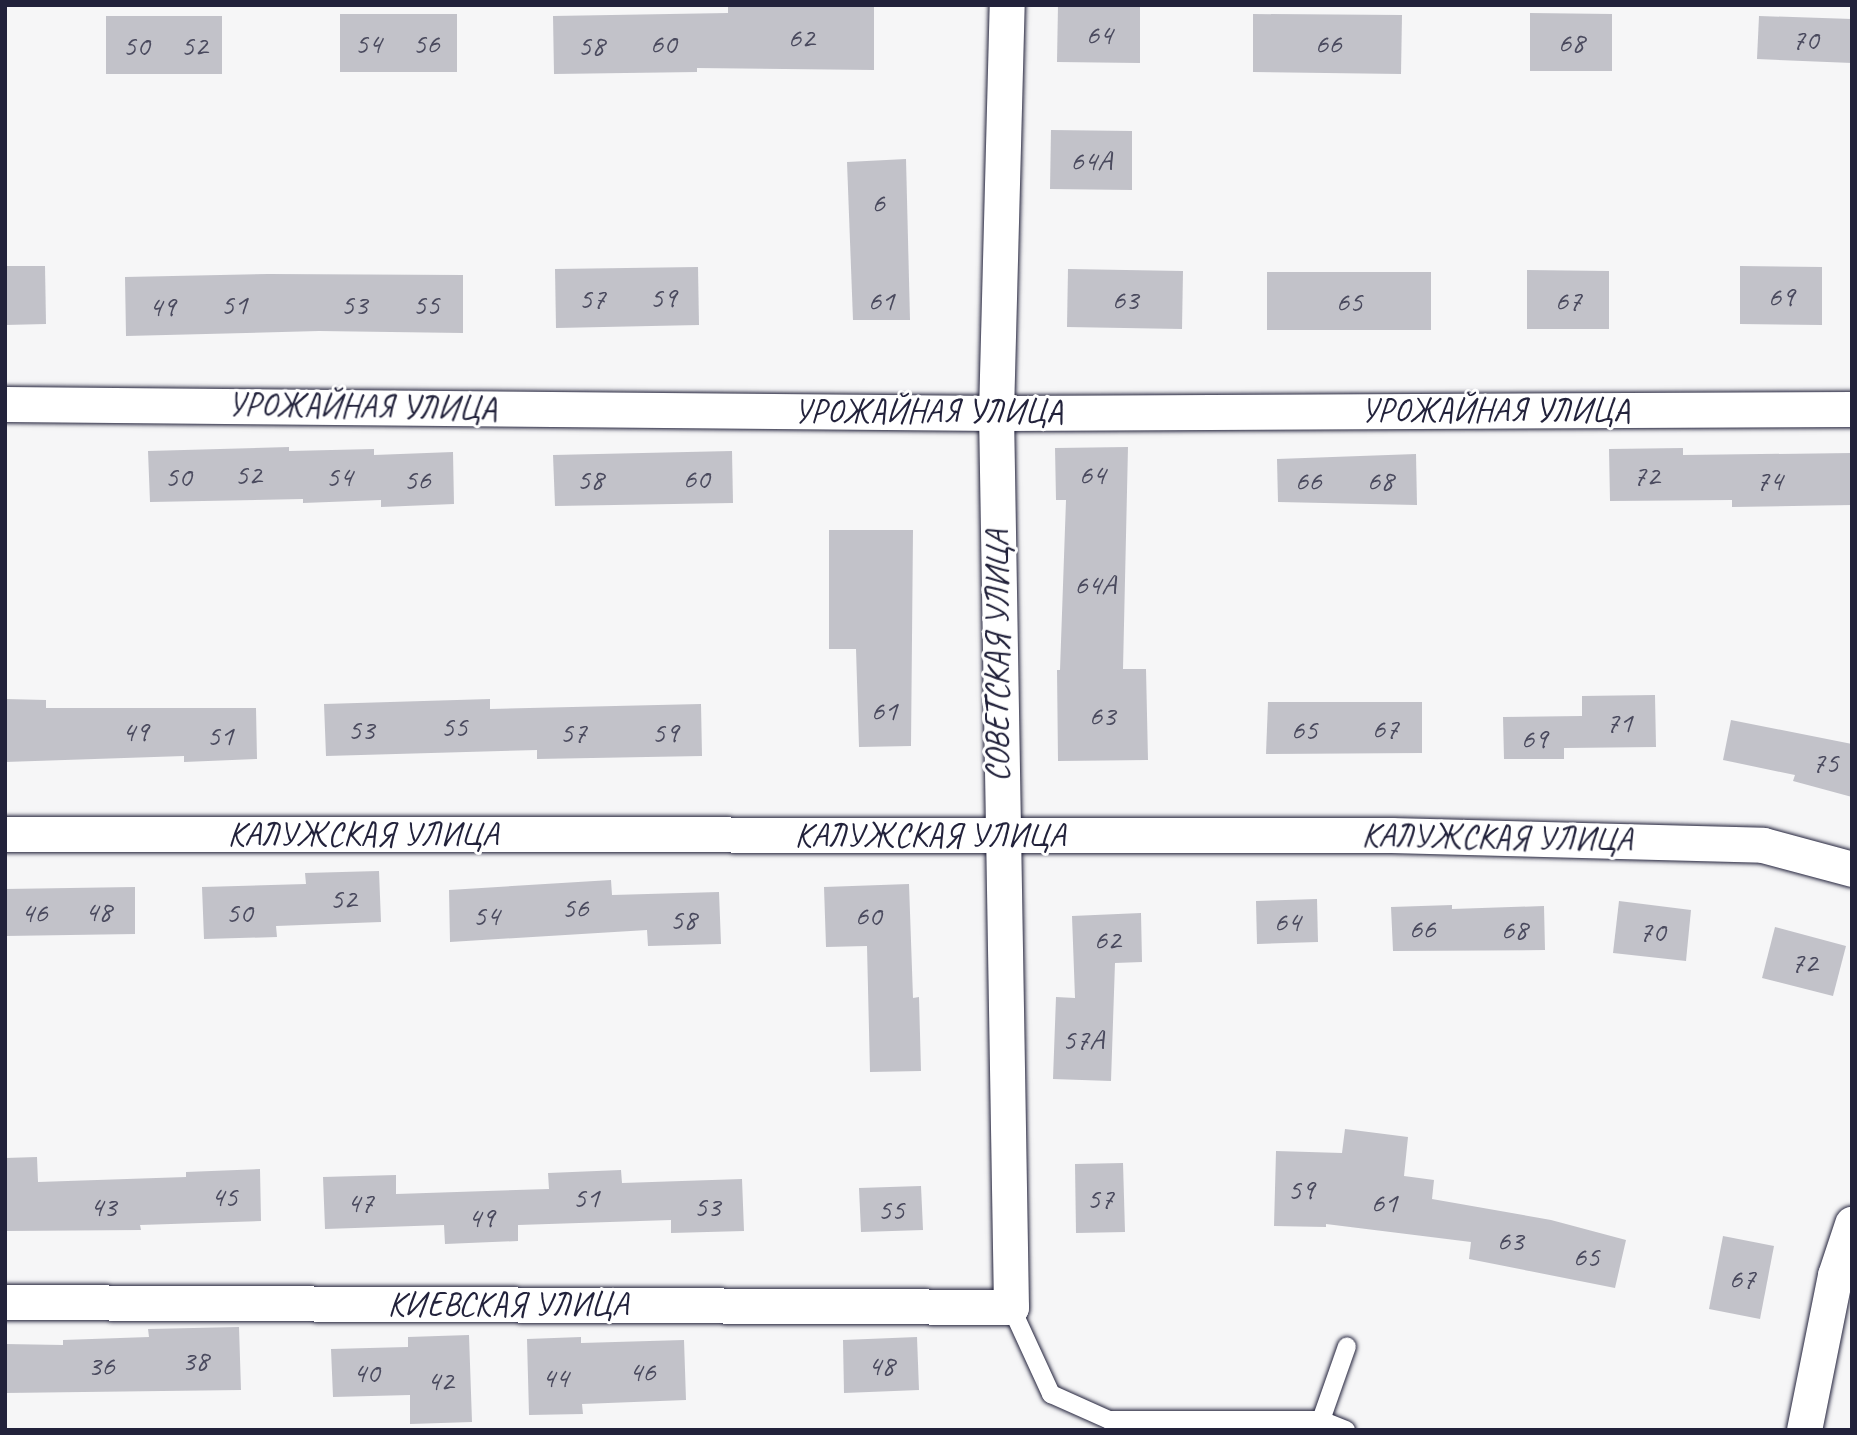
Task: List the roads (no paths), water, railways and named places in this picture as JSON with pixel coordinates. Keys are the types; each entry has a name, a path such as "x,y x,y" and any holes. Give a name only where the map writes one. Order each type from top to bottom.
{"street":[{"name":"СОВЕТСКАЯ УЛИЦА","path":"1007,5 996,413 1000,836 1011,1307"},
{"name":"УРОЖАЙНАЯ УЛИЦА","path":"5,404 996,413 1852,409"},
{"name":"КАЛУЖСКАЯ УЛИЦА","path":"5,834 1391,835 1763,845 1852,869"},
{"path":"1804,1430 1835,1275 1852,1224"},
{"name":"КИЕВСКАЯ УЛИЦА","path":"5,1302 1011,1307"}],"lane":[{"path":"1011,1307 1051,1394 1109,1420 1321,1420 1346,1430"},
{"path":"1321,1420 1347,1346"}]}
